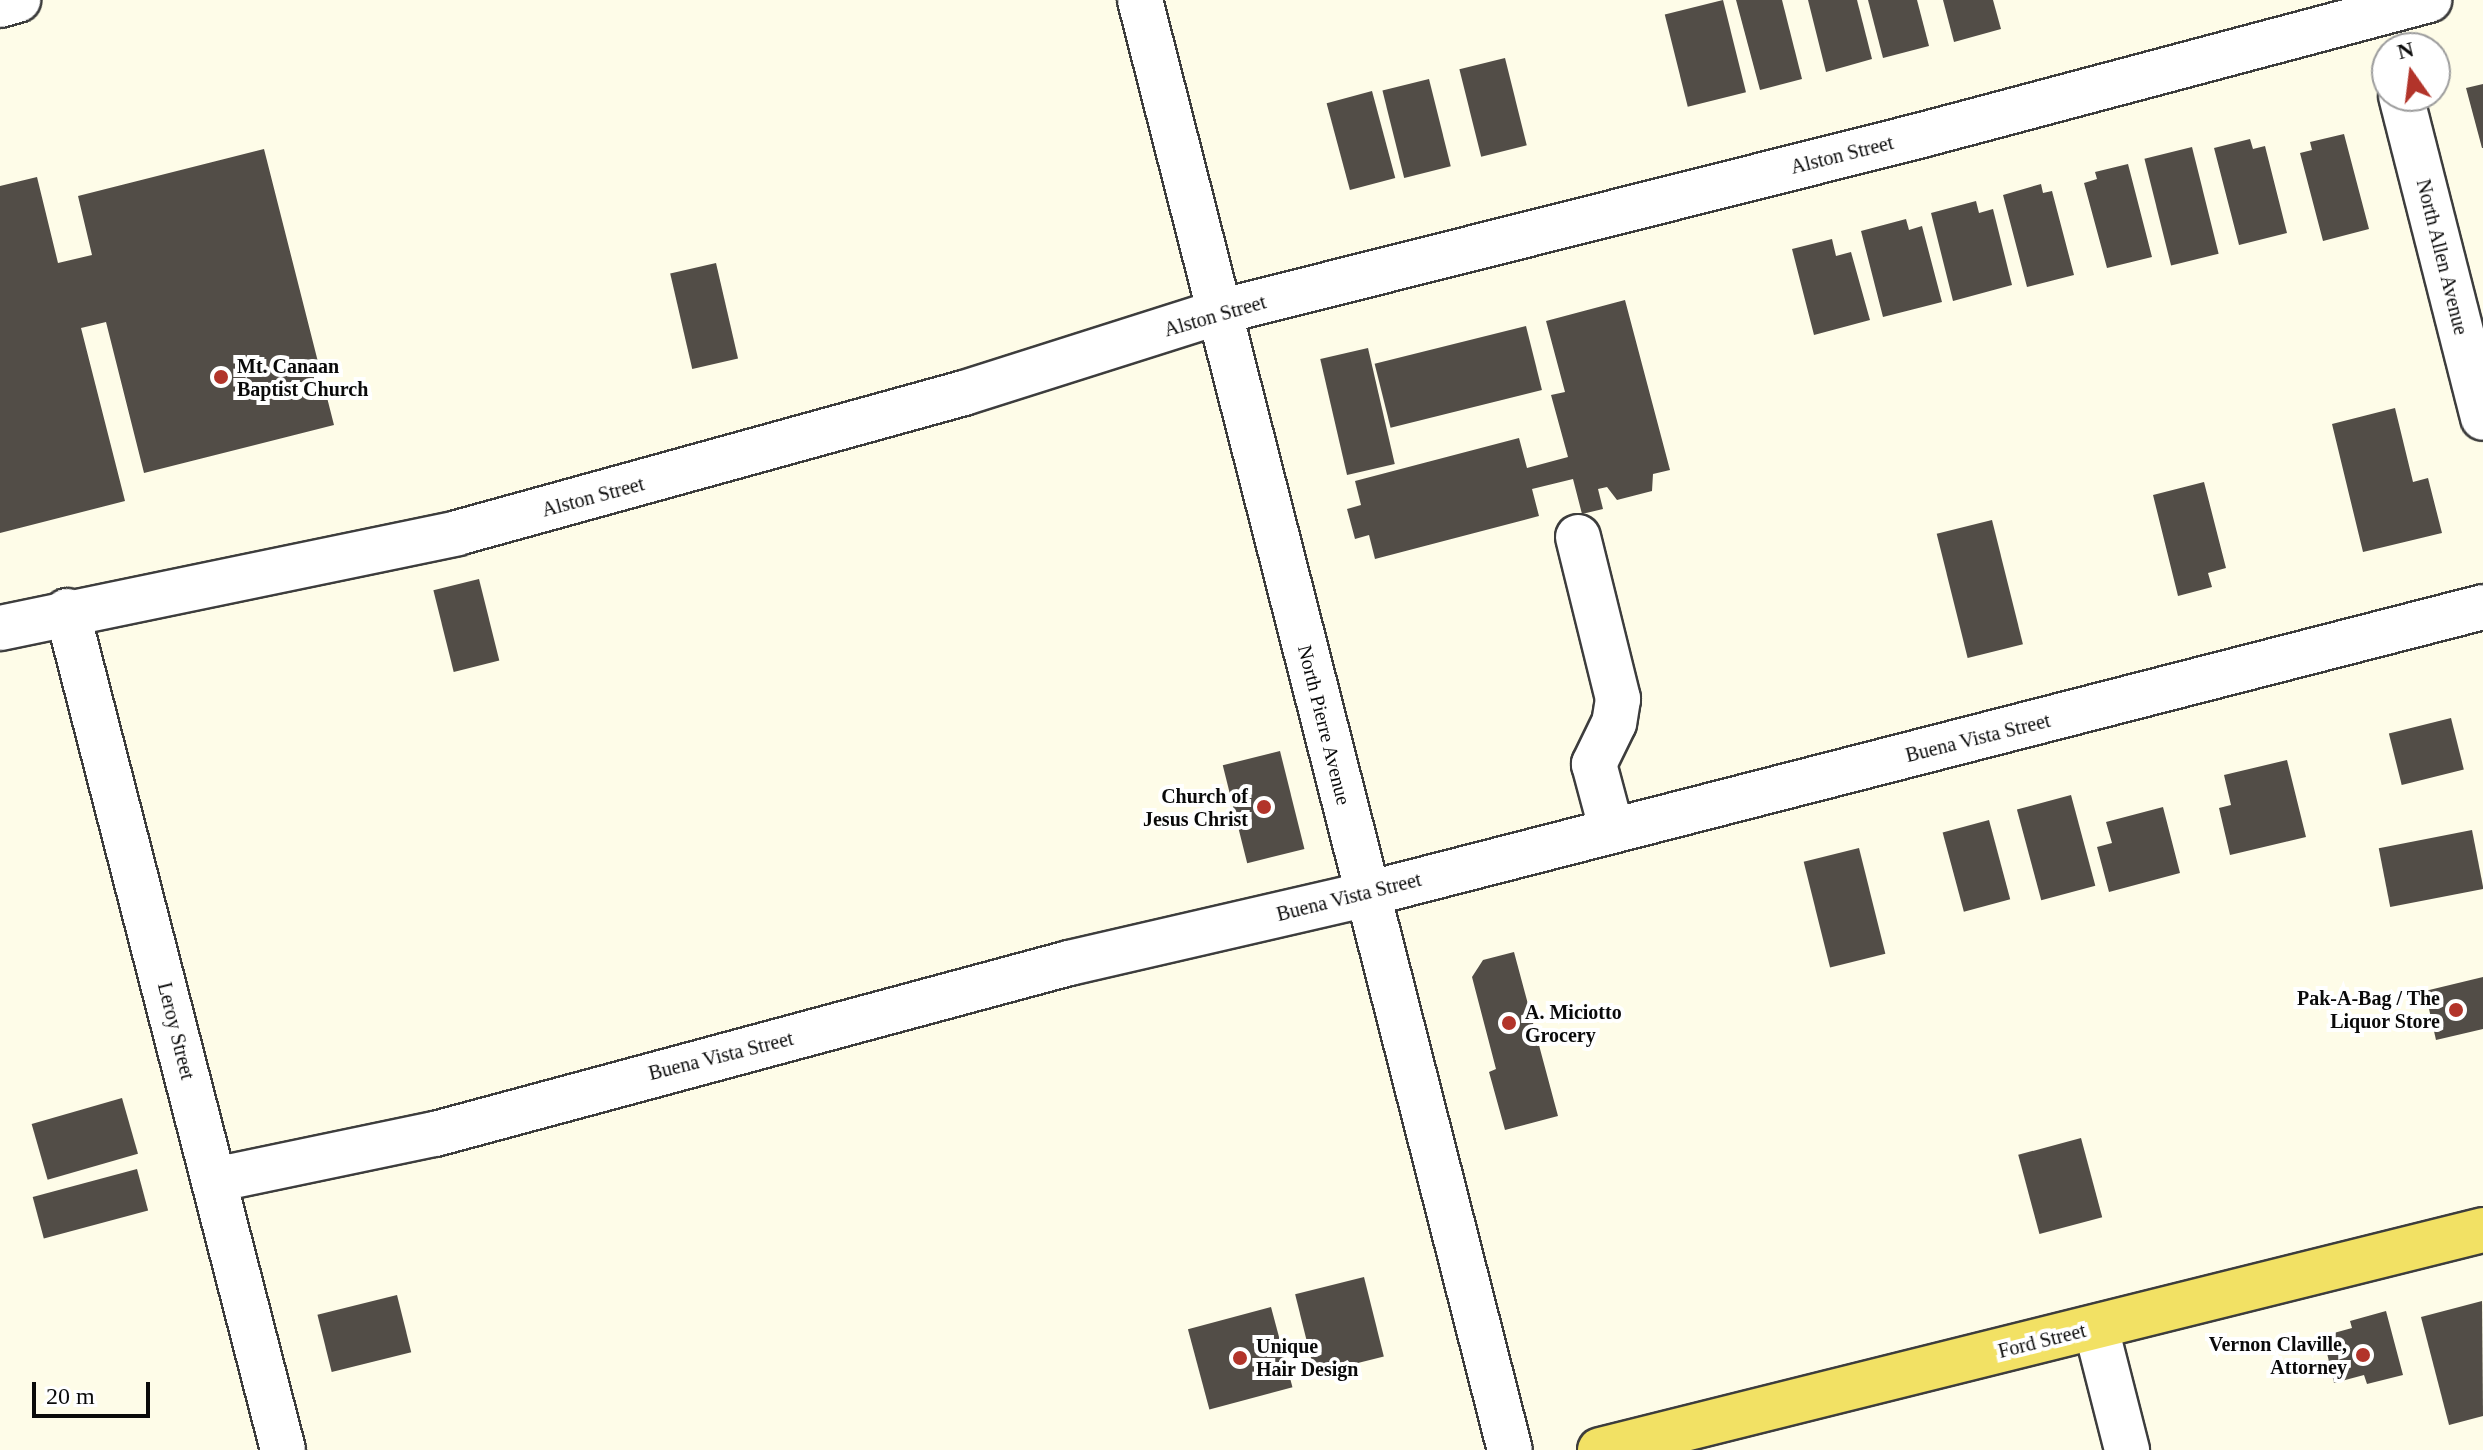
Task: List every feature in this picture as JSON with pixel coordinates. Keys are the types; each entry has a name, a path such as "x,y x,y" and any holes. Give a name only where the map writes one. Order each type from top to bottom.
{"main road":[{"name":"Ford Street","path":"1600,1450 2483,1230"}],"street":[{"path":"0,5 18,0"},
{"name":"North Pierre Avenue","path":"1140,0 1510,1450"},
{"name":"Alston Street","path":"0,628 67,611 457,533 964,393 1219,312 2382,21 2429,0"},
{"name":"North Allen Avenue","path":"2405,112 2483,418"},
{"path":"1578,537 1618,699 1614,723 1594,764 1612,831"},
{"name":"Buena Vista Street","path":"214,1180 435,1134 1069,963 1367,894 2483,607"},
{"name":"Leroy Street","path":"67,611 283,1450"},
{"path":"2096,1328 2127,1450"}],"building":[{"path":"1723,0 1746,92 1688,107 1665,15"},
{"path":"1736,0 1782,0 1802,79 1760,90"},
{"path":"1808,0 1857,0 1872,59 1826,72"},
{"path":"1868,0 1917,0 1929,46 1883,58"},
{"path":"1943,0 1993,0 2001,29 1954,42"},
{"path":"1505,58 1527,145 1481,157 1459,69"},
{"path":"1429,79 1451,166 1404,178 1382,91"},
{"path":"2483,84 2483,148 2482,148 2466,88"},
{"path":"1372,91 1395,178 1350,190 1327,103"},
{"path":"2344,134 2369,229 2323,241 2300,153 2312,150 2310,142"},
{"path":"2250,139 2253,149 2265,146 2287,233 2239,245 2214,148"},
{"path":"2192,147 2219,254 2171,266 2144,159"},
{"name":"Mt. Canaan Baptist Church","path":"264,149 334,425 144,473 106,322 81,328 125,501 0,533 0,186 37,177 58,263 92,255 78,196"},
{"path":"2128,164 2152,257 2107,268 2084,183 2097,179 2095,172"},
{"path":"2041,184 2043,193 2052,191 2074,275 2027,287 2003,195"},
{"path":"1976,201 1979,213 1993,209 2012,285 1953,301 1931,213"},
{"path":"1906,219 1909,230 1922,226 1942,302 1883,317 1861,231"},
{"path":"1832,239 1836,256 1851,252 1870,320 1814,335 1792,249"},
{"path":"716,263 738,358 692,369 670,274"},
{"path":"1625,300 1670,470 1653,474 1652,491 1617,500 1607,487 1598,489 1603,509 1582,514 1573,479 1532,489 1539,516 1375,559 1369,535 1355,539 1347,509 1361,505 1355,481 1519,438 1527,468 1568,457 1551,395 1565,392 1546,321"},
{"path":"1526,326 1542,390 1391,428 1375,364"},
{"path":"1368,348 1395,464 1347,475 1320,359"},
{"path":"2395,408 2413,482 2428,478 2442,533 2363,552 2332,424"},
{"path":"2204,482 2226,568 2208,573 2212,587 2178,596 2153,495"},
{"path":"1992,520 2023,644 1968,658 1937,534"},
{"path":"479,579 499,661 454,672 433,590"},
{"path":"2451,718 2464,769 2402,785 2389,733"},
{"name":"Church of Jesus Christ","path":"1280,751 1304,849 1247,863 1223,765"},
{"path":"2287,760 2306,837 2230,855 2219,808 2231,805 2224,775"},
{"path":"2071,795 2095,886 2041,900 2017,809"},
{"path":"2163,807 2180,873 2109,892 2097,847 2112,843 2106,822"},
{"path":"1989,820 2010,899 1964,912 1943,832"},
{"path":"2472,830 2483,889 2390,907 2379,848"},
{"path":"1859,848 1885,954 1830,968 1804,862"},
{"name":"A. Miciotto Grocery","path":"1514,952 1558,1116 1505,1130 1489,1072 1496,1069 1472,977 1483,960"},
{"name":"Pak-A-Bag / The Liquor Store","path":"2483,977 2483,1029 2436,1040 2425,991"},
{"path":"122,1098 138,1154 48,1180 32,1124"},
{"path":"2081,1138 2102,1217 2039,1234 2018,1155"},
{"path":"137,1169 148,1211 44,1238 33,1197"},
{"path":"1364,1277 1384,1357 1315,1374 1295,1294"},
{"path":"397,1295 411,1352 332,1372 317,1315"},
{"path":"2482,1301 2483,1416 2449,1425 2421,1317"},
{"name":"Unique Hair Design","path":"1271,1307 1292,1387 1209,1409 1188,1329"},
{"name":"Vernon Claville, Attorney","path":"2386,1311 2403,1375 2367,1384 2364,1375 2334,1383 2323,1336 2352,1328 2350,1321"}],"place":[{"name":"Mt. Canaan Baptist Church","path":"221,377"},
{"name":"Church of Jesus Christ","path":"1264,807"},
{"name":"Pak-A-Bag / The Liquor Store","path":"2456,1010"},
{"name":"A. Miciotto Grocery","path":"1509,1023"},
{"name":"Vernon Claville, Attorney","path":"2363,1355"},
{"name":"Unique Hair Design","path":"1240,1358"}]}
